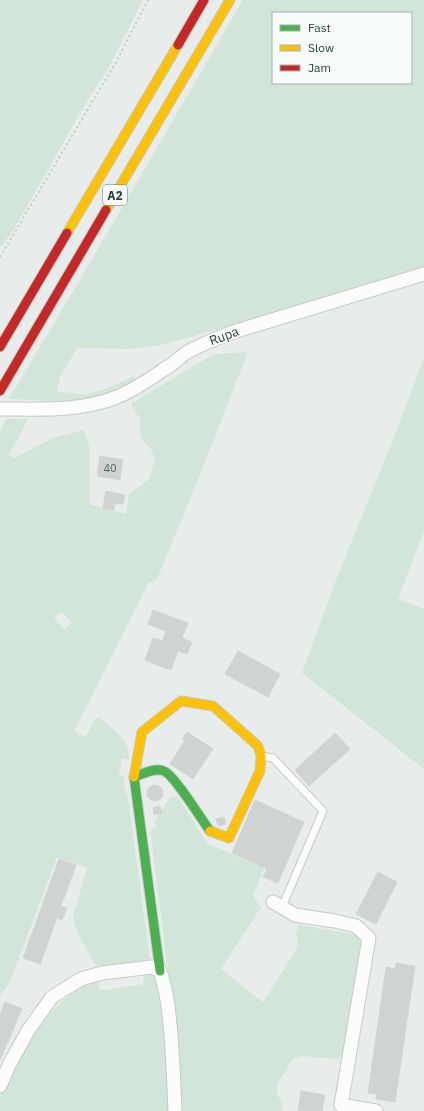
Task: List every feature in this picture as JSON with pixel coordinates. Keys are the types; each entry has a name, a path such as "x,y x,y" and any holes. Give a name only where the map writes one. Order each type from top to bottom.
{"main road":[{"name":"A2","path":"0,347 204,0"},
{"name":"A2","path":"0,391 230,0"},
{"path":"134,776 153,770 164,771 173,779 210,831 229,838 260,771 261,756 258,746 213,706 181,701 142,732 134,776 160,971"}],"street":[{"name":"Rupa","path":"0,409 78,408 118,397 136,388 185,354 218,338 233,332 424,274"},
{"path":"277,905 295,915 356,926 368,938 341,1108 376,1111"},
{"path":"0,1086 10,1062 29,1029 52,997 81,979 102,973 152,967 160,971 164,983 170,1020 176,1111"}],"lane":[{"path":"261,756 273,758 323,811 277,905"}],"path":[{"path":"0,257 116,62 148,0"}],"green space":[{"path":"0,0 143,0 109,67 81,111 13,231 0,247"},
{"path":"243,0 424,0 424,269 161,345 130,349 77,348 60,377 57,391 85,395 108,388 134,376 136,380 115,393 89,399 49,401 9,399"},
{"path":"248,352 157,579 149,582 74,731 86,737 95,719 99,717 120,736 127,746 129,760 122,758 119,775 124,777 124,787 128,797 150,960 130,966 114,968 100,967 95,964 79,935 73,916 87,868 57,857 11,980 0,997 0,431 6,419 28,419 9,455 14,458 53,438 84,430 90,450 89,504 126,514 129,494 147,481 155,459 151,449 142,440 140,433 140,419 132,407 132,403 214,354","holes":["61,611 72,623 64,629 54,618"]},
{"path":"424,357 424,531 398,599 424,609 424,769 302,673 336,580 398,427"},
{"path":"177,796 208,844 264,868 253,896 261,907 221,969 263,1002 296,950 298,944 296,934 299,925 357,935 362,942 344,1055 338,1059 301,1056 293,1059 277,1084 277,1095 283,1103 282,1111 180,1111 171,994 150,829 156,828 155,820 171,797"},
{"path":"151,973 159,982 166,1027 172,1111 0,1111 0,1099 2,1093 25,1046 44,1019 68,996 97,979 100,991 143,984 144,974"}],"building":[{"path":"100,456 123,460 120,480 97,476"},
{"path":"106,491 125,495 123,504 115,503 114,510 103,508"},
{"path":"153,610 188,623 182,638 192,642 187,654 178,651 171,670 154,664 166,631 148,624"},
{"path":"153,638 163,641 154,664 145,660"},
{"path":"238,651 280,674 268,697 225,674"},
{"path":"187,732 213,749 193,779 170,764 185,740 182,739"},
{"path":"335,733 350,749 309,786 295,770"},
{"path":"155,785 161,787 163,793 161,799 155,801 149,799 147,793 149,787"},
{"path":"255,800 304,822 278,883 263,877 267,869 232,853"},
{"path":"160,806 162,813 154,815 153,808"},
{"path":"224,817 226,824 218,826 216,819"},
{"path":"59,859 76,865 61,906 67,908 62,920 57,918 40,964 23,958"},
{"path":"378,872 397,882 376,924 356,914"},
{"path":"396,963 415,966 395,1102 376,1099 377,1094 368,1093 386,967 395,969"},
{"path":"5,1002 22,1009 0,1060 0,1014"},
{"path":"301,1091 325,1095 322,1111 298,1111"}],"traffic: fast":[{"path":"160,971 134,777 153,770 164,771 175,781 210,831"}],"traffic: slow":[{"path":"106,210 230,0"},
{"path":"67,233 178,45"},
{"path":"134,777 142,732 181,701 213,706 258,746 261,756 260,771 229,838 210,831"}],"traffic: jam":[{"path":"178,45 204,0"},
{"path":"0,391 106,210"},
{"path":"0,347 67,233"}]}
